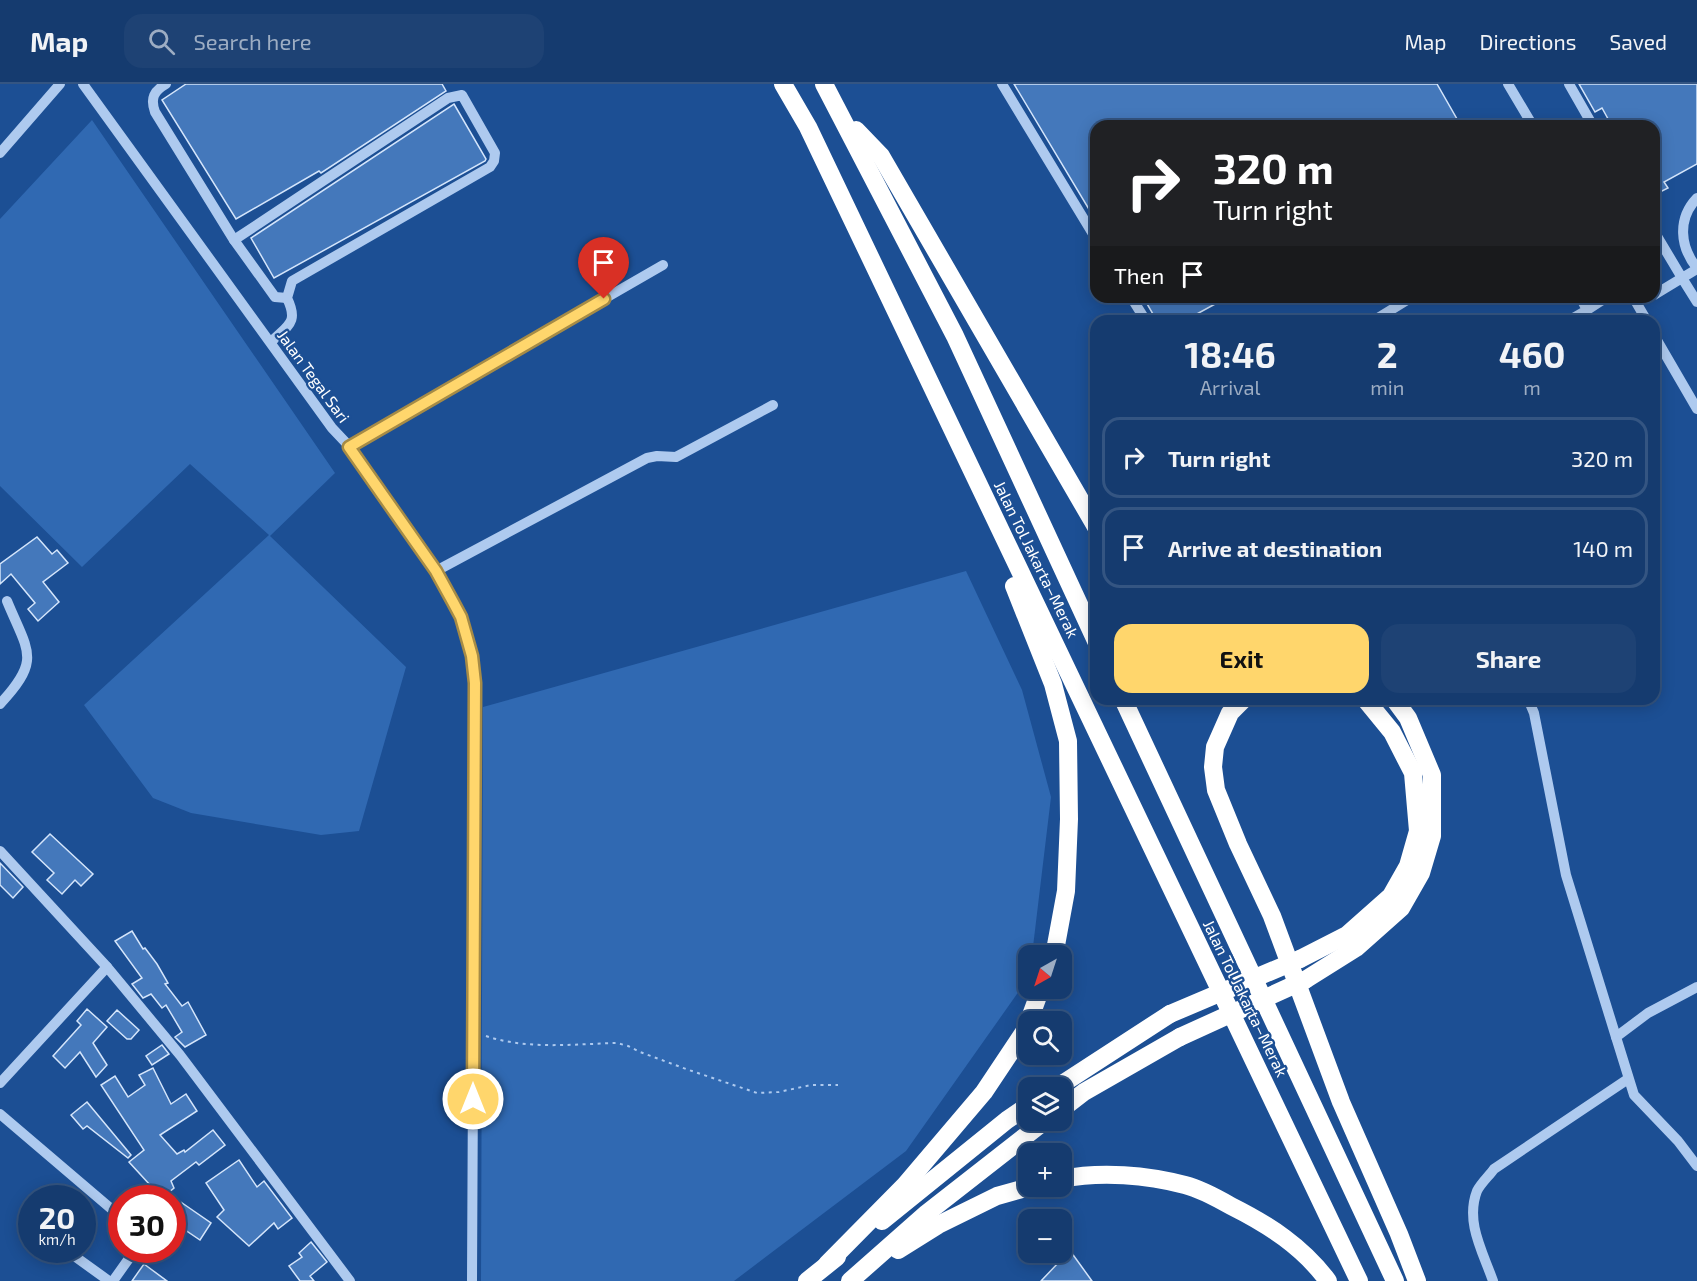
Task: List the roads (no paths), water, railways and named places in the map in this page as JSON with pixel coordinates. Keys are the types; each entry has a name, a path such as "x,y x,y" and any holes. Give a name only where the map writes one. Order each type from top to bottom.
{"highway":[{"name":"Jalan Tol Jakarta–Merak","path":"783,84 808,127 1359,1281"},
{"name":"Jalan Tol Jakarta–Merak","path":"824,84 955,336 1090,629"},
{"path":"842,116 880,156 1090,517"},
{"path":"808,127 1030,620 1053,684 1068,741 1069,819 1066,891 1056,945"},
{"name":"Jalan Tol Jakarta–Merak","path":"1126,705 1395,1281"},
{"path":"1238,705 1230,713 1215,747 1213,767 1216,790 1238,844 1272,916 1341,1102 1417,1281"},
{"path":"1072,1078 1170,1014 1300,959 1347,935 1391,896 1408,866 1418,831 1413,773 1392,732 1370,705"},
{"path":"1072,1101 1084,1092 1180,1038 1305,980 1356,948 1401,908 1421,873 1432,836 1432,775 1408,718 1398,705"},
{"path":"827,1264 905,1185 984,1092 1026,1029 1037,999"},
{"path":"807,1281 914,1198 1018,1112"},
{"path":"851,1281 927,1213 1032,1131"},
{"path":"1072,1178 1113,1175 1149,1178 1187,1185 1267,1225 1306,1255 1328,1281"},
{"path":"851,1281 938,1225 997,1196 1018,1190"}],"street":[{"path":"0,153 60,84"},
{"name":"Jalan Tegal Sari","path":"82,84 332,428 349,447 436,571 464,625 472,656 475,683 472,1281"},
{"path":"166,84 157,89 152,98 155,112 234,240 271,293 280,299 287,298"},
{"path":"271,342 289,325 292,319 293,311 287,298 292,281 490,167 495,153 455,84"},
{"path":"1002,84 1090,230"},
{"path":"1508,84 1529,120"},
{"path":"1569,84 1590,120"},
{"path":"234,240 448,98 462,95"},
{"path":"1660,292 1697,269 1690,260 1683,237 1687,213 1697,198"},
{"path":"1660,241 1697,302"},
{"path":"349,447 663,265"},
{"path":"1383,315 1402,303"},
{"path":"1583,303 1587,310"},
{"path":"1578,315 1598,303"},
{"path":"1660,344 1697,409"},
{"path":"436,571 647,458 676,457 773,405"},
{"path":"0,704 19,684 24,675 28,654 7,601"},
{"path":"1531,705 1566,875 1628,1079 1634,1095 1678,1141 1697,1166"},
{"path":"0,851 107,966 180,1055 350,1281"},
{"path":"0,1083 107,966"},
{"path":"1616,1037 1648,1013 1697,987"},
{"path":"1493,1281 1472,1222 1472,1208 1478,1189 1494,1169 1628,1079"},
{"path":"0,1114 108,1206"},
{"path":"85,1263 111,1281 125,1263"}]}
